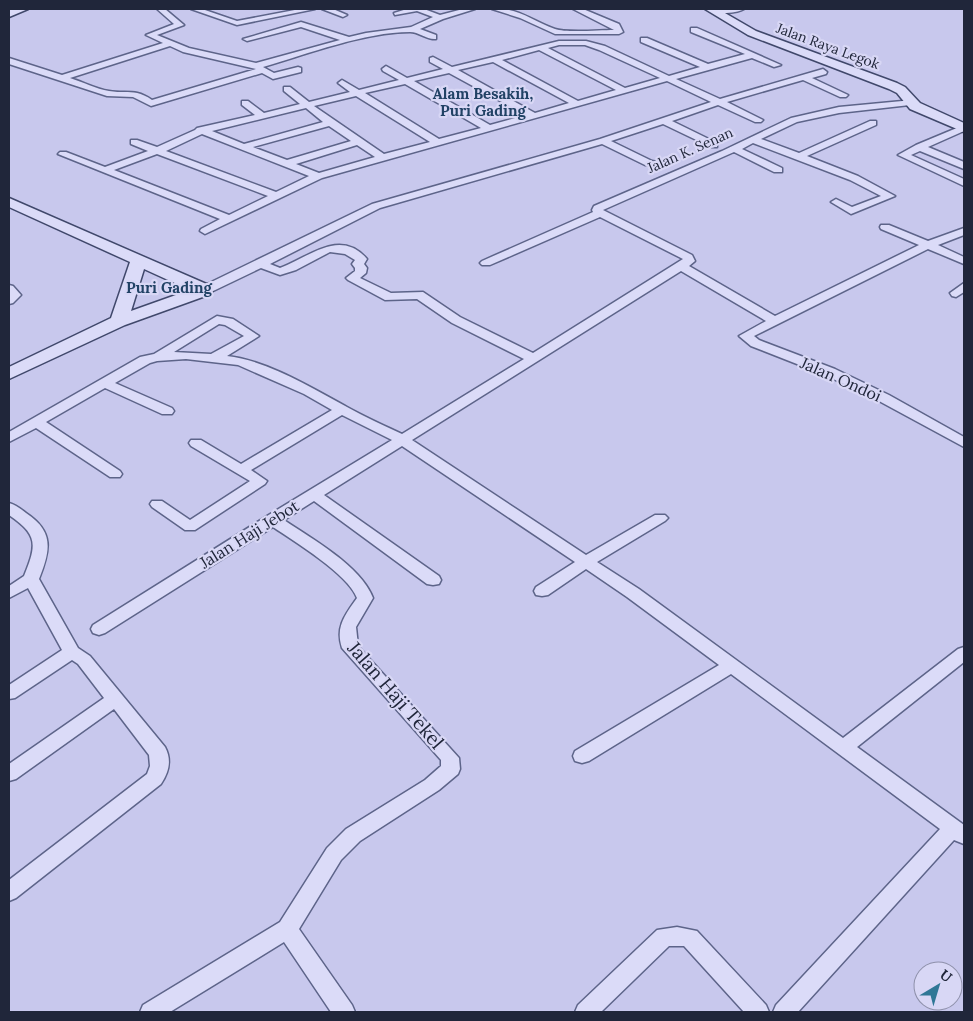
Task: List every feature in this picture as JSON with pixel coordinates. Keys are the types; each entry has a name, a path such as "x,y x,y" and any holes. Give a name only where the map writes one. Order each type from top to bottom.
{"street":[{"path":"9,14 22,9"},
{"path":"163,10 178,9"},
{"path":"196,9 237,23 311,9"},
{"path":"326,9 343,15"},
{"path":"398,13 417,9 440,17"},
{"path":"9,62 110,94 127,92 144,98 151,103 257,67 366,34 413,29 440,17 470,9"},
{"path":"496,9 523,16 555,32 619,32 616,26 577,9"},
{"path":"714,10 740,9"},
{"path":"163,10 180,25 150,35 169,44 257,67 273,76 298,70"},
{"name":"Jalan Raya Legok","path":"714,10 752,33 893,86 901,90 910,102 931,114 964,128"},
{"path":"247,39 301,24 349,40"},
{"path":"413,29 432,37"},
{"path":"694,30 777,65"},
{"path":"644,40 707,67"},
{"path":"106,170 157,151 202,131 539,47 570,42 595,45 758,120"},
{"path":"62,78 169,44"},
{"path":"539,47 624,90"},
{"path":"205,231 318,176 752,55"},
{"path":"494,58 577,104"},
{"path":"434,60 534,116"},
{"path":"187,82 257,67"},
{"path":"386,69 488,128"},
{"path":"9,374 119,321 205,290 376,206 603,141 719,102 824,72"},
{"path":"803,77 843,95"},
{"path":"342,83 437,142"},
{"path":"287,88 330,123 383,158"},
{"name":"Jalan K. Senan","path":"600,213 597,210 598,208 808,115 910,102"},
{"path":"245,103 261,115"},
{"path":"665,121 714,145"},
{"path":"244,147 330,123"},
{"path":"799,156 873,123"},
{"path":"190,126 318,176"},
{"path":"964,128 919,147 903,156 964,182"},
{"path":"751,139 854,178 890,196 852,211 836,202"},
{"path":"603,141 649,163 659,165"},
{"path":"134,142 276,196"},
{"path":"286,164 358,142"},
{"path":"919,147 964,166"},
{"path":"733,148 778,170"},
{"path":"63,154 229,219"},
{"path":"9,202 205,290"},
{"path":"401,439 534,359 689,261 688,257 600,213 486,263"},
{"path":"885,227 964,261"},
{"path":"681,266 775,322 843,286 928,245 964,231"},
{"path":"261,264 280,272 332,247 344,248 361,259 358,264 361,268 360,273 352,278 389,298 419,295 456,320 534,359"},
{"path":"119,321 139,260"},
{"path":"9,289 15,295 9,300"},
{"path":"157,357 217,320 228,322 253,336 215,358"},
{"name":"Jalan Ondoi","path":"775,322 746,336 755,343 830,372 884,398 964,443"},
{"path":"9,438 145,360 157,357 186,355 241,361 281,378 401,439 587,561 844,746 958,832 784,1012"},
{"path":"104,384 167,411"},
{"path":"241,470 268,452 342,410"},
{"path":"36,422 115,474"},
{"name":"Jalan Haji Jebot","path":"99,628 401,439"},
{"path":"158,504 190,527 260,481 196,444"},
{"path":"313,494 433,580"},
{"path":"9,593 31,579 39,556 40,541 34,527 10,510"},
{"path":"542,591 587,561 660,518"},
{"name":"Jalan Haji Tekel","path":"151,1012 287,929 334,854 353,835 432,786 451,769 450,758 350,648 345,636 346,628 365,598 364,590 328,558 272,519"},
{"path":"9,892 154,778 159,772 160,758 158,752 114,700 84,660 72,652 31,579"},
{"path":"9,693 72,652"},
{"path":"844,746 964,653"},
{"path":"582,756 731,666"},
{"path":"9,774 114,700"},
{"path":"287,929 344,1012"},
{"path":"586,1012 664,938 677,936 690,938 758,1012"}],"district":[{"name":"Alam Besakih, Puri Gading","path":"483,102"},
{"name":"Puri Gading","path":"169,287"}]}
